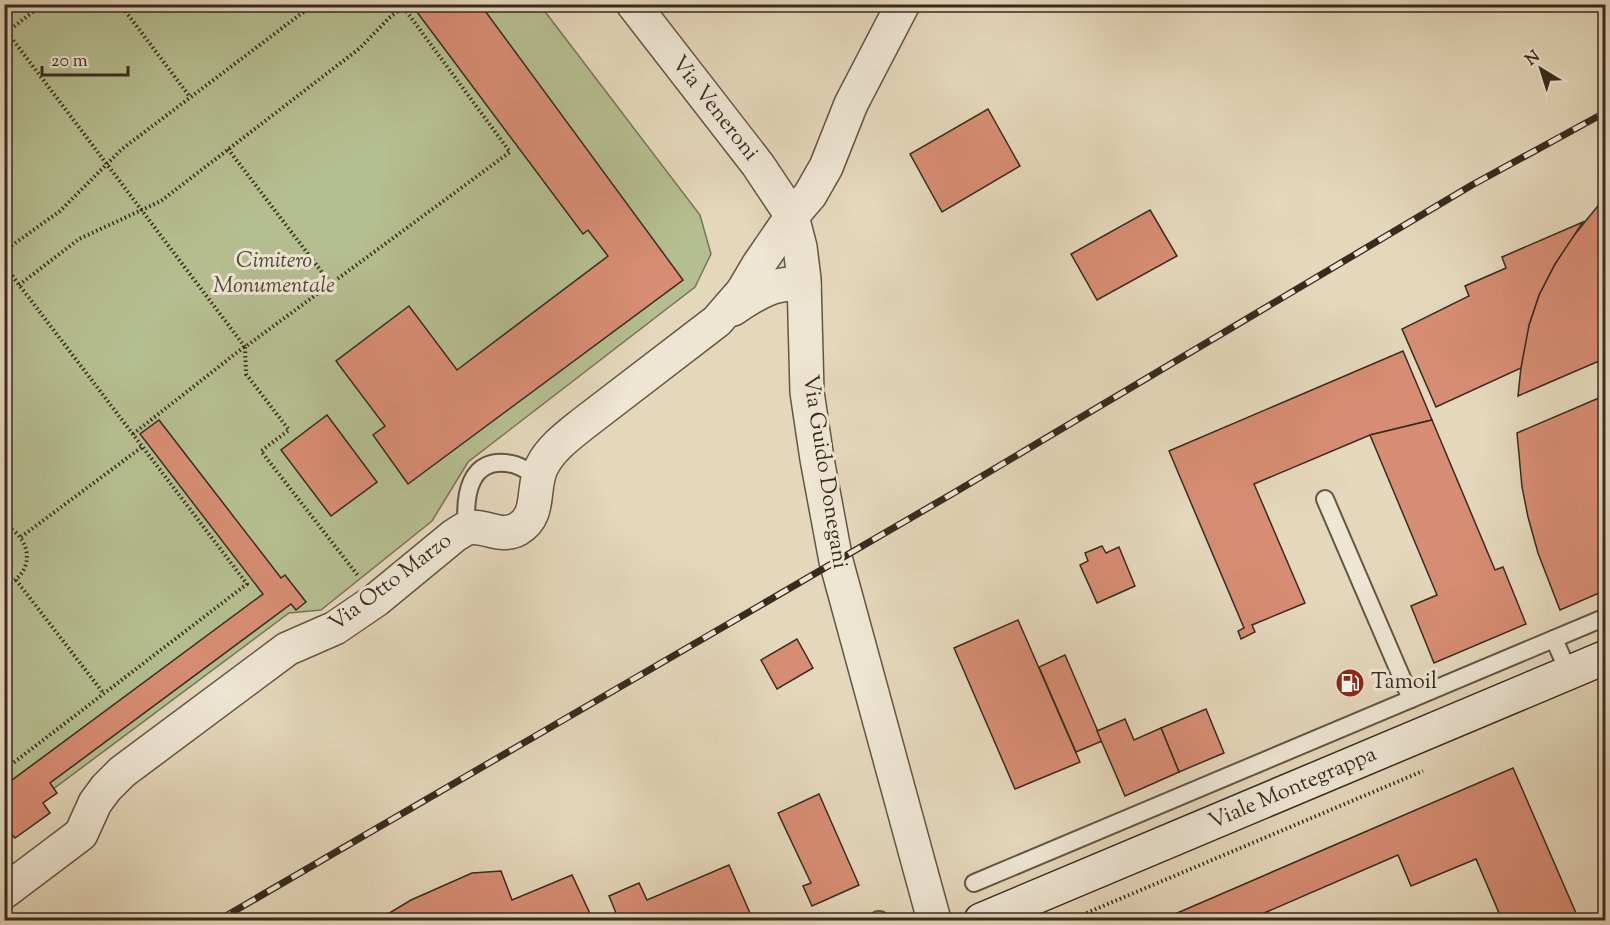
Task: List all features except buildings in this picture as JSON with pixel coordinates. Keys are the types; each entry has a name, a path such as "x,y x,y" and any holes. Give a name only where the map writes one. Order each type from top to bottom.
{"street":[{"name":"Via Veneroni","path":"633,4 751,156 792,216"},
{"path":"792,216 810,195 826,167 851,104 903,4"},
{"name":"Via Guido Donegani","path":"792,216 800,247 804,286 807,392 831,538 934,921"},
{"name":"Via Otto Marzo","path":"4,892 81,834 94,803 122,772 287,649 335,628 376,600 467,528 506,533 525,524 534,508 538,476 548,456 563,439 717,321 743,291 792,216"},
{"path":"717,321 751,296 766,289 780,285 804,286"},
{"name":"Viale Montegrappa","path":"981,921 1605,657"}],"lane":[{"path":"467,528 468,489 476,475 483,469 493,464 513,465 538,476"},
{"path":"1325,499 1411,699"},
{"path":"974,883 1605,617"},
{"path":"1554,639 1569,673"}],"path":[{"path":"42,4 5,32 245,346 246,374 289,430 261,451 376,600"},
{"path":"120,4 190,97"},
{"path":"4,251 60,211 122,149 314,4"},
{"path":"19,285 79,239 160,201 360,48 403,6 510,152 245,346 133,434"},
{"path":"228,149 331,284"},
{"path":"4,770 247,584 5,268"},
{"path":"21,537 142,447"},
{"path":"4,525 21,537 26,545 27,555 26,564 16,580 4,586"},
{"path":"16,580 104,694"},
{"path":"1070,921 1431,767"}],"green space":[{"name":"Cimitero Monumentale","path":"5,5 540,5 700,215 711,254 695,287 468,462 432,521 321,610 289,613 5,825"}],"railway":[{"path":"219,920 957,491 1472,185 1606,112"}],"place":[{"name":"Tamoil","path":"1350,683"}]}
